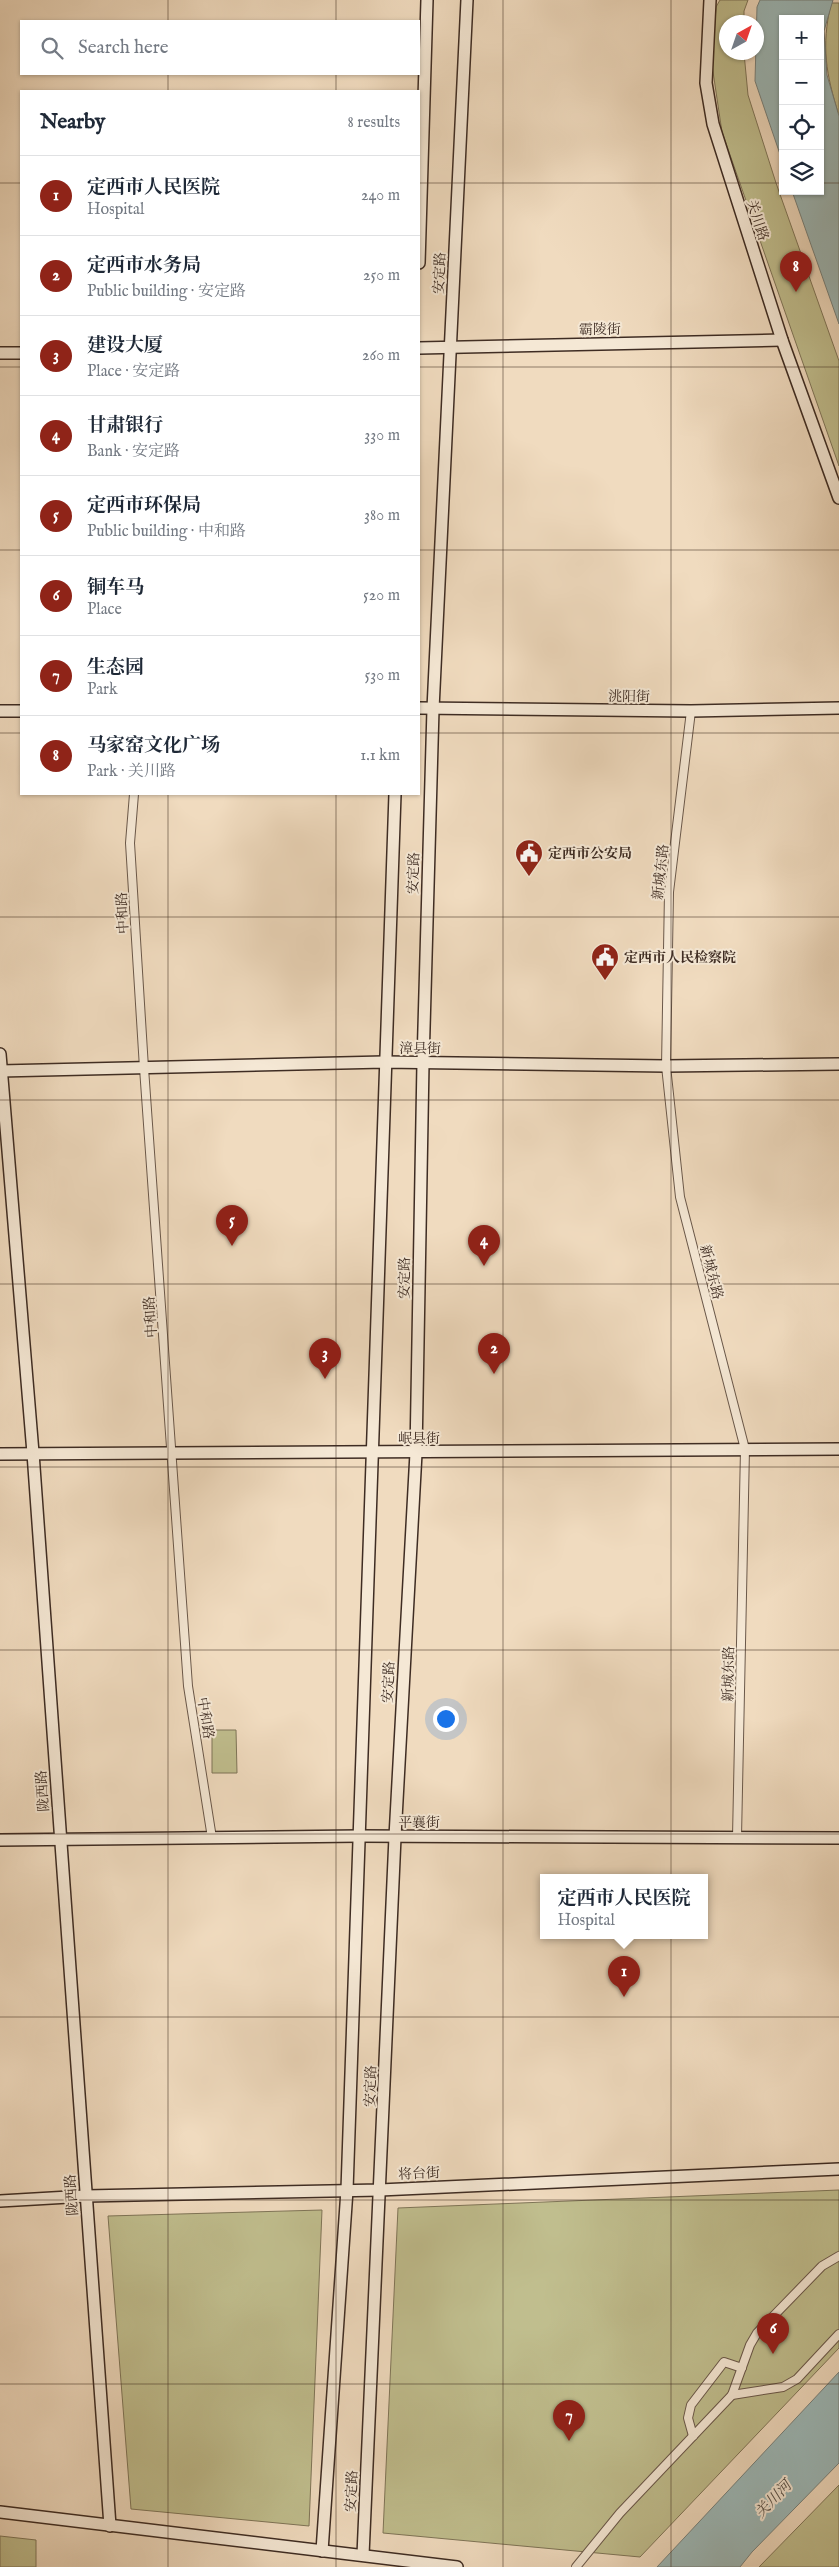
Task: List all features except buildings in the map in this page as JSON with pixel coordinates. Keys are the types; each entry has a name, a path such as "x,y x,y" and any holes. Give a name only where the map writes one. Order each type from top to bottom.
{"street":[{"name":"安定路","path":"420,230 427,0"},
{"name":"安定路","path":"363,2555 395,1838 416,1453 423,1063 433,709 467,0"},
{"name":"关川路","path":"710,0 706,83 713,124 782,340 839,498"},
{"name":"霸陵街","path":"420,348 782,340"},
{"path":"0,353 20,353"},
{"name":"洮阳街","path":"420,708 691,711 839,708"},
{"path":"0,711 20,711"},
{"name":"新城东路","path":"691,711 669,892 666,1066 680,1197 745,1449 737,1837"},
{"name":"中和路","path":"134,795 130,842 170,1452 188,1686 212,1838"},
{"name":"安定路","path":"322,2551 347,2190 384,1062 395,795"},
{"name":"陇西路","path":"0,1054 33,1453 110,2526"},
{"name":"漳县街","path":"1,1071 384,1062 666,1066 839,1064"},
{"name":"岷县街","path":"0,1454 839,1449"},
{"name":"平襄街","path":"0,1840 359,1836 395,1838 839,1838"},
{"name":"将台街","path":"0,2201 86,2196 380,2190 839,2169"},
{"path":"576,2567 620,2513 732,2395 757,2333 822,2266 839,2256"},
{"path":"732,2395 783,2387 796,2379 839,2334"},
{"path":"693,2436 688,2418 691,2405 724,2362 742,2368"},
{"path":"0,2512 457,2567"}],"shaded area":[{"path":"720,0 748,0 744,15 719,15 719,60 745,60 748,95 779,195 839,361 839,466 722,132 712,65 716,7"},
{"path":"831,3 839,3 839,116 826,60 826,34"},
{"path":"212,1730 236,1730 237,1773 212,1773"},
{"path":"839,2190 839,2348 640,2557 383,2533 398,2208"},
{"path":"322,2210 309,2526 131,2509 108,2216"},
{"path":"839,2485 839,2567 759,2567"},
{"path":"0,2536 36,2540 36,2567 0,2567"}],"water":[{"path":"760,0 833,0 824,31 824,15 779,15 779,151 755,81 756,60 764,60 764,15 757,15"},
{"path":"824,31 827,75 839,116 839,324 793,195 824,195"},
{"name":"关川河","path":"839,2372 839,2463 752,2552 740,2567 657,2567"}],"place":[{"name":"马家窑文化广场","path":"796,292"},
{"name":"定西市公安局","path":"529,877"},
{"name":"定西市人民检察院","path":"605,981"},
{"name":"定西市环保局","path":"232,1246"},
{"name":"甘肃银行","path":"484,1266"},
{"name":"定西市水务局","path":"494,1374"},
{"name":"建设大厦","path":"325,1379"},
{"name":"定西市人民医院","path":"624,1997"},
{"name":"铜车马","path":"773,2354"},
{"name":"生态园","path":"569,2441"}]}
